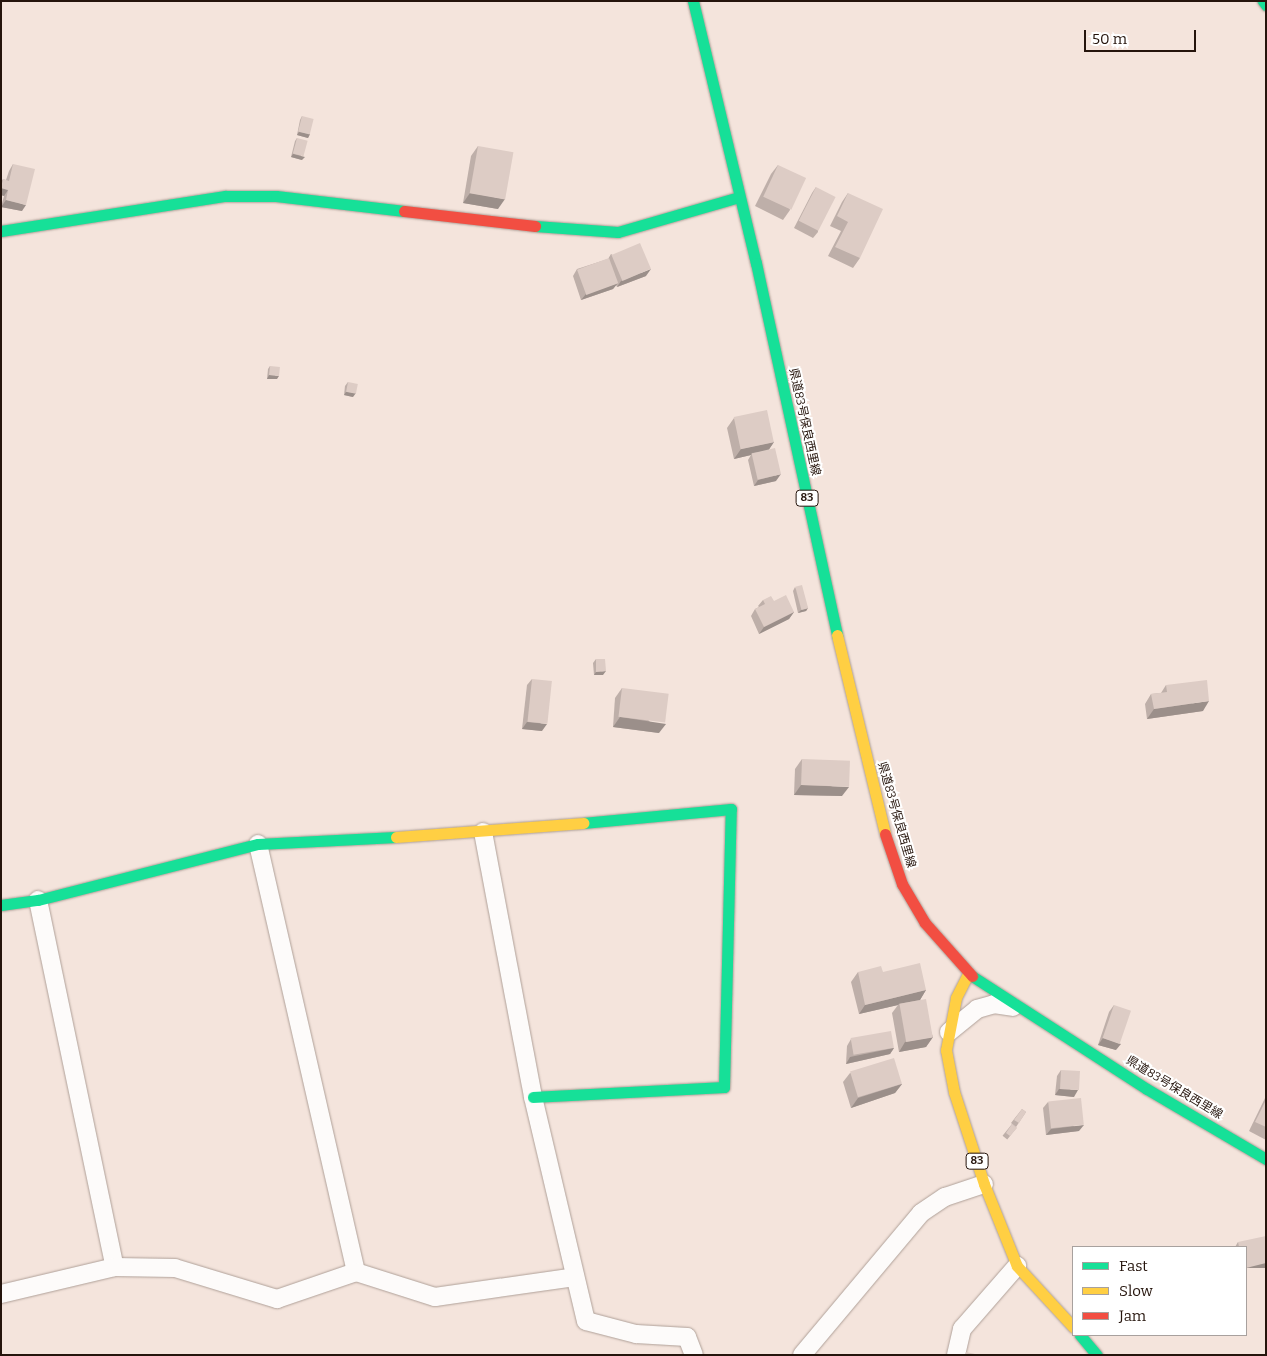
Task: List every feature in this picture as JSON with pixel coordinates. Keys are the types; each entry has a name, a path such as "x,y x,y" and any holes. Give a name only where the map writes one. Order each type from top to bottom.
{"street":[{"name":"県道83号保良西里線","path":"693,1 738,197 756,263 829,604 883,830 902,884 925,923 968,974 1021,1009 1266,1159"},
{"path":"1263,1 1266,5"},
{"path":"1,231 224,196 276,196 549,228 618,232 738,197"},
{"path":"1,905 38,900 258,844 482,832 731,809 724,1087 533,1097"},
{"path":"482,832 533,1097 586,1321 636,1334 687,1337 694,1355"},
{"path":"258,844 356,1272"},
{"path":"38,900 115,1267"},
{"name":"83","path":"968,974 956,998 946,1050 954,1092 984,1184 1017,1266 1072,1326"},
{"path":"950,1032 978,1009 994,1004 1021,1009"},
{"path":"802,1355 921,1213 945,1197 984,1184"},
{"path":"956,1355 962,1329 1017,1266"},
{"path":"1,1294 115,1267 174,1268 277,1300 356,1272 435,1297 576,1277"},
{"path":"1081,1336 1097,1355"}],"building":[{"path":"302,116 314,119 310,134 298,132"},
{"path":"297,138 308,141 303,156 293,153"},
{"path":"478,146 513,152 505,200 470,193"},
{"path":"13,164 35,169 26,205 6,200 8,190 1,188 3,179 9,181"},
{"path":"778,165 806,178 791,210 763,197"},
{"path":"816,187 836,197 818,231 799,221"},
{"path":"848,193 883,209 860,258 835,247 848,222 837,216"},
{"path":"640,243 651,269 622,281 611,255"},
{"path":"609,258 618,283 586,295 577,270"},
{"path":"270,366 280,367 279,376 269,375"},
{"path":"348,382 358,384 356,394 346,392"},
{"path":"767,410 774,442 741,449 734,417"},
{"path":"775,448 781,474 758,480 752,453"},
{"path":"802,585 808,608 801,610 795,587"},
{"path":"786,595 794,612 764,627 755,609 765,604 763,600 771,596 774,601"},
{"path":"596,659 605,659 606,671 596,672"},
{"path":"532,679 552,681 547,724 528,722"},
{"path":"1207,680 1209,701 1154,709 1151,694 1167,692 1166,685"},
{"path":"622,688 669,694 665,723 618,717"},
{"path":"802,759 850,761 849,787 801,785"},
{"path":"920,963 926,990 865,1005 858,972 881,966 883,972"},
{"path":"926,999 933,1037 906,1042 899,1004"},
{"path":"1114,1005 1131,1011 1120,1044 1103,1038"},
{"path":"891,1031 894,1048 854,1055 851,1038"},
{"path":"894,1058 902,1084 858,1097 850,1071"},
{"path":"1061,1070 1080,1071 1079,1090 1060,1089"},
{"path":"1081,1098 1084,1125 1051,1128 1048,1101"},
{"path":"1266,1100 1266,1127 1255,1122"},
{"path":"1022,1109 1026,1112 1019,1123 1014,1120"},
{"path":"1012,1124 1017,1128 1010,1136 1006,1133"},
{"path":"1266,1236 1266,1263 1247,1268 1247,1246 1239,1246 1238,1242"},
{"path":"966,1352 975,1354 975,1355 965,1355"}],"traffic: fast":[{"path":"693,1 756,263 837,635"},
{"path":"1263,1 1266,5"},
{"path":"1,231 225,196 276,196 404,211"},
{"path":"535,226 618,232 739,197"},
{"path":"533,1097 724,1087 731,809 583,823"},
{"path":"1,905 38,900 258,844 396,837"},
{"path":"972,976 1147,1089 1266,1159"},
{"path":"1081,1336 1097,1355"}],"traffic: slow":[{"path":"837,635 885,834"},
{"path":"396,837 583,823"},
{"path":"968,974 956,998 946,1050 954,1092 984,1184 1017,1266 1072,1326"}],"traffic: jam":[{"path":"404,211 535,226"},
{"path":"885,834 902,884 925,923 972,976"}]}
